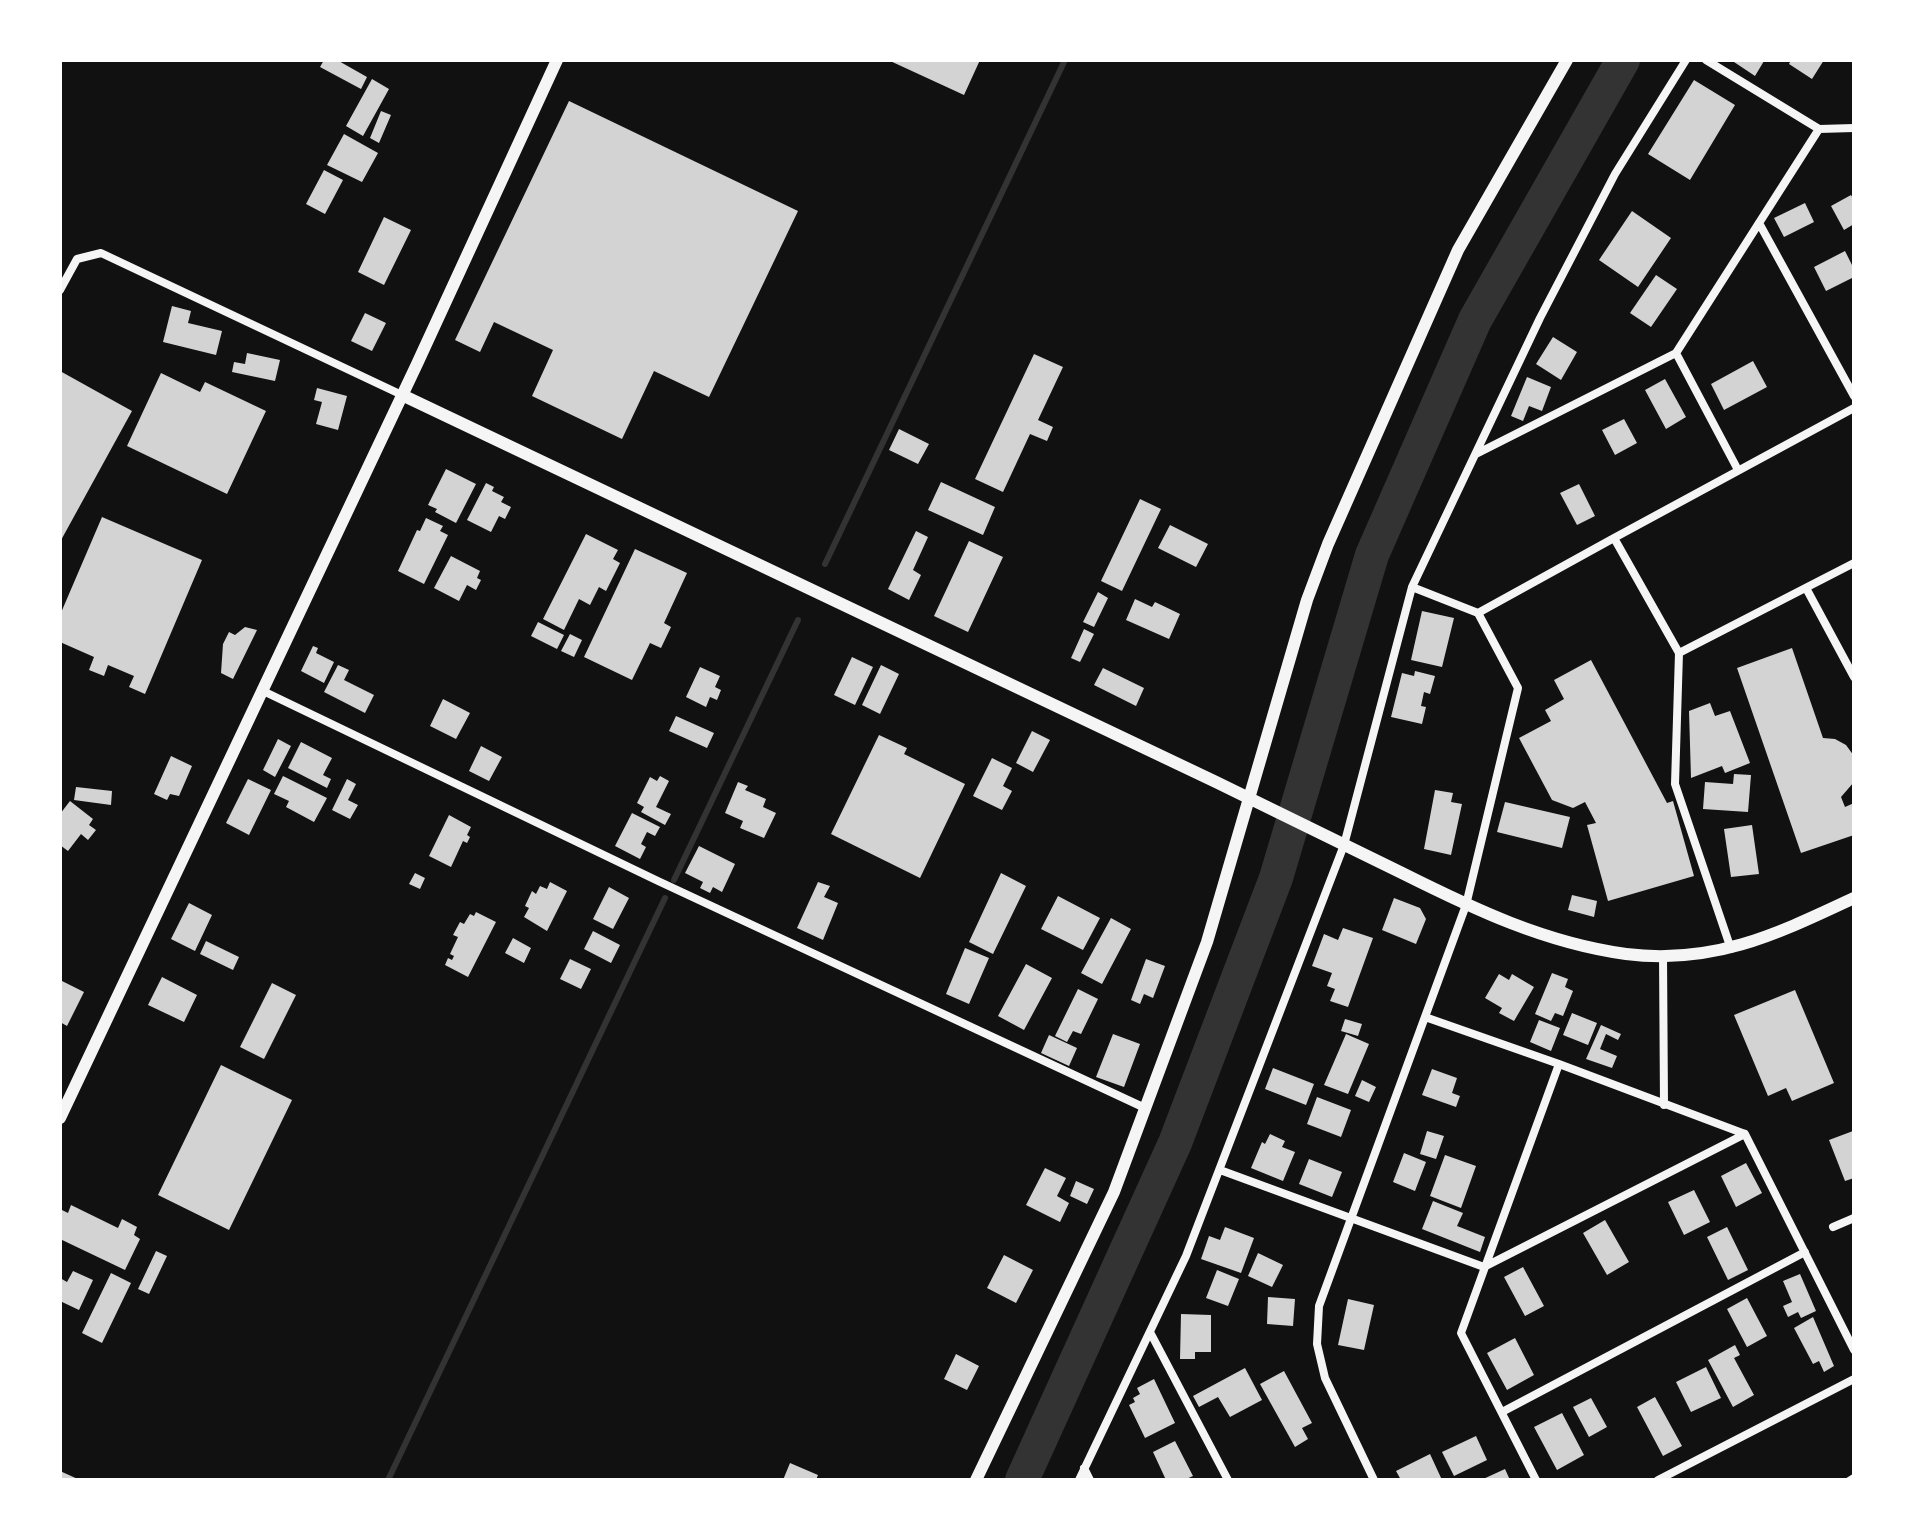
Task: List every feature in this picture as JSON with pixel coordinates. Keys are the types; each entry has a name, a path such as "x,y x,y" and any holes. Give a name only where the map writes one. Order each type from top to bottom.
{"street":[{"path":"60,1118 557,60"},
{"path":"976,1480 1114,1192 1207,942 1307,600 1353,487 1458,250 1567,60"},
{"path":"1079,1480 1186,1256 1344,845 1412,587 1540,318 1615,174 1686,60"},
{"path":"1706,60 1819,129 1854,128"},
{"path":"1475,455 1676,353 1819,129"},
{"path":"1759,223 1854,396"},
{"path":"60,290 77,259 101,253 1248,798 1466,905 1531,932 1577,946 1630,954 1663,955 1731,949 1777,934 1854,898"},
{"path":"1676,353 1738,470"},
{"path":"1478,613 1854,408"},
{"path":"1614,538 1679,653 1675,784 1731,949"},
{"path":"1679,653 1854,563"},
{"path":"1371,1479 1325,1378 1317,1344 1319,1306 1466,905 1518,688 1478,613 1412,587"},
{"path":"1806,588 1854,677"},
{"path":"261,690 658,881 1145,1108"},
{"path":"1663,955 1664,1105"},
{"path":"1425,1017 1745,1134 1854,1350"},
{"path":"1536,1480 1461,1333 1559,1064"},
{"path":"1220,1170 1484,1267 1745,1134"},
{"path":"1833,1227 1854,1218"},
{"path":"1502,1412 1805,1252"},
{"path":"1150,1332 1228,1480"},
{"path":"1658,1480 1854,1379"},
{"path":"1084,1468 1090,1480"}],"path":[{"path":"1846,1480 1854,1475"}],"building":[{"path":"324,60 337,60 367,77 361,89 320,67"},
{"path":"888,60 980,60 964,95"},
{"path":"1731,60 1763,60 1764,61 1755,76"},
{"path":"1791,60 1824,60 1812,79 1789,64"},
{"path":"372,79 389,89 363,136 346,126"},
{"path":"1694,80 1735,105 1690,180 1648,154"},
{"path":"569,101 798,211 709,397 654,371 622,439 532,396 553,350 494,322 480,352 455,340"},
{"path":"381,111 391,115 379,143 370,138"},
{"path":"344,134 378,153 362,182 327,165"},
{"path":"324,170 343,180 325,214 306,204"},
{"path":"1851,195 1854,200 1854,224 1844,230 1831,206"},
{"path":"1805,203 1814,222 1784,237 1774,218"},
{"path":"1632,211 1671,238 1638,287 1599,260"},
{"path":"384,217 411,230 384,285 358,272"},
{"path":"1845,251 1854,269 1854,277 1826,291 1814,267"},
{"path":"1656,275 1677,289 1651,327 1630,313"},
{"path":"172,306 191,311 188,323 222,331 216,355 163,342"},
{"path":"365,313 386,323 372,351 351,341"},
{"path":"1553,337 1577,352 1561,380 1536,364"},
{"path":"247,353 280,360 275,381 232,372 234,362 245,364"},
{"path":"1034,354 1063,367 1038,420 1053,427 1047,441 1030,434 1003,492 975,479"},
{"path":"1753,361 1767,387 1724,410 1711,384"},
{"path":"60,371 132,411 60,542"},
{"path":"161,373 200,392 205,382 266,411 227,494 127,446"},
{"path":"1527,377 1551,387 1542,411 1529,406 1523,421 1511,416"},
{"path":"1665,379 1686,417 1666,429 1645,390"},
{"path":"317,388 347,396 338,430 316,424 322,402 314,400"},
{"path":"1624,419 1637,443 1615,455 1602,430"},
{"path":"899,429 929,444 918,464 889,450"},
{"path":"446,469 476,484 456,523 428,505"},
{"path":"941,482 995,507 983,535 928,510"},
{"path":"486,483 494,487 492,491 504,497 501,502 511,507 505,519 499,516 491,532 467,520"},
{"path":"1579,484 1595,516 1577,525 1560,493"},
{"path":"1140,499 1161,509 1122,591 1101,581"},
{"path":"102,517 202,560 145,694 129,687 134,676 108,665 104,676 89,670 94,657 60,642 60,615"},
{"path":"426,518 443,526 440,531 448,535 424,584 398,571"},
{"path":"1170,525 1208,544 1196,567 1158,548"},
{"path":"916,531 928,537 913,570 921,575 909,600 888,589"},
{"path":"586,534 618,550 613,559 620,563 606,591 599,587 590,605 579,599 564,630 543,619"},
{"path":"969,541 1003,557 968,632 934,616"},
{"path":"635,549 687,573 664,623 671,627 661,648 650,643 632,680 584,657"},
{"path":"451,556 480,571 477,578 481,580 476,590 467,585 459,601 434,588"},
{"path":"1098,592 1108,598 1094,627 1083,622"},
{"path":"1135,599 1152,607 1155,602 1180,614 1169,639 1126,620"},
{"path":"1422,611 1454,618 1442,667 1411,660"},
{"path":"538,622 564,635 557,649 531,636"},
{"path":"245,627 257,630 233,679 221,673 223,644 229,632 235,635"},
{"path":"1084,629 1094,634 1080,662 1071,658"},
{"path":"570,634 582,640 574,657 561,651"},
{"path":"313,646 318,648 316,653 334,662 324,683 301,671"},
{"path":"1792,648 1823,738 1835,739 1846,745 1854,756 1854,782 1841,797 1845,807 1854,803 1854,835 1801,853 1737,668"},
{"path":"852,657 873,667 855,705 834,695"},
{"path":"1591,660 1667,803 1673,801 1694,876 1608,901 1587,825 1596,823 1585,802 1573,808 1552,800 1519,738 1551,721 1545,710 1564,699 1554,680"},
{"path":"338,665 349,670 344,680 374,695 365,713 324,692"},
{"path":"881,665 899,674 880,714 862,705"},
{"path":"700,667 720,676 715,687 721,690 717,700 710,697 706,707 686,697"},
{"path":"1103,668 1144,688 1136,706 1094,685"},
{"path":"1415,671 1435,676 1430,694 1424,692 1421,706 1426,707 1422,724 1391,717 1402,673 1414,676"},
{"path":"443,699 470,713 456,739 430,726"},
{"path":"1710,703 1715,716 1730,711 1750,763 1725,773 1722,766 1691,778 1689,711"},
{"path":"676,716 714,733 707,748 669,731"},
{"path":"1032,731 1050,740 1033,772 1016,763"},
{"path":"879,735 907,748 904,754 965,784 920,878 831,834"},
{"path":"278,739 291,746 275,777 263,770"},
{"path":"301,742 332,758 323,775 331,779 327,788 288,768"},
{"path":"481,746 502,757 489,781 469,771"},
{"path":"171,756 192,766 179,796 170,794 167,800 154,794"},
{"path":"992,758 1012,768 1003,786 1012,791 1002,810 973,796"},
{"path":"1734,774 1751,775 1748,812 1703,809 1705,782 1733,784"},
{"path":"283,776 327,798 314,822 286,807 289,801 274,794"},
{"path":"660,776 669,781 656,807 671,814 665,825 641,812 644,807 637,803 650,777 657,781"},
{"path":"248,779 271,790 249,835 226,823"},
{"path":"347,779 356,784 348,800 358,805 350,819 332,810"},
{"path":"738,782 748,786 745,790 766,799 763,807 776,813 764,838 740,828 743,821 725,813"},
{"path":"76,787 112,791 111,805 74,800"},
{"path":"1435,790 1453,793 1451,802 1462,804 1451,855 1424,849"},
{"path":"70,801 93,819 89,825 96,830 88,840 81,834 68,851 60,845 60,814"},
{"path":"1505,802 1570,817 1562,848 1497,832"},
{"path":"632,813 660,827 655,836 647,832 641,844 646,847 640,859 615,846"},
{"path":"449,815 471,827 467,843 463,841 451,867 429,856"},
{"path":"1752,825 1759,874 1731,877 1724,829"},
{"path":"699,846 735,864 722,892 713,887 710,893 700,888 703,882 685,873"},
{"path":"415,873 425,878 420,889 409,884"},
{"path":"1001,873 1026,886 993,954 969,942"},
{"path":"550,882 567,891 547,931 524,917 532,891 536,894 540,886 547,889"},
{"path":"818,882 830,886 824,897 838,903 823,940 797,928"},
{"path":"609,887 629,898 613,929 593,919"},
{"path":"1572,895 1597,901 1594,917 1568,910"},
{"path":"1058,896 1100,918 1083,950 1041,929"},
{"path":"1394,898 1420,908 1426,919 1416,944 1382,930"},
{"path":"189,903 212,915 195,951 171,939"},
{"path":"476,912 496,922 468,977 445,965 448,958 452,960 454,956 450,954 458,937 453,935 460,922 464,924 470,914 474,916"},
{"path":"1111,918 1131,929 1102,984 1081,973"},
{"path":"1343,928 1373,938 1348,1007 1330,1001 1335,989 1327,986 1332,973 1312,966 1324,934 1338,940"},
{"path":"593,931 620,945 611,963 584,949"},
{"path":"513,938 531,948 524,963 505,953"},
{"path":"206,941 239,957 233,970 200,954"},
{"path":"965,948 989,958 969,1004 946,994"},
{"path":"570,959 591,969 581,989 560,979"},
{"path":"1146,959 1165,966 1153,998 1144,994 1140,1004 1131,1000"},
{"path":"1026,964 1052,978 1024,1030 998,1016"},
{"path":"1552,973 1568,979 1565,987 1573,991 1563,1016 1555,1013 1551,1021 1535,1014"},
{"path":"1499,974 1509,980 1512,974 1534,987 1514,1021 1499,1013 1502,1008 1485,998"},
{"path":"162,977 197,995 184,1022 148,1005"},
{"path":"60,980 84,992 67,1026 60,1022"},
{"path":"272,983 296,995 264,1059 240,1047"},
{"path":"1078,989 1098,999 1081,1034 1073,1031 1067,1042 1055,1036"},
{"path":"1795,990 1834,1083 1792,1101 1786,1088 1768,1096 1734,1015"},
{"path":"1572,1013 1597,1023 1588,1045 1563,1035"},
{"path":"1345,1019 1362,1024 1358,1036 1341,1031"},
{"path":"1539,1020 1560,1028 1551,1051 1530,1042"},
{"path":"1601,1025 1621,1034 1618,1040 1606,1034 1600,1049 1617,1056 1612,1068 1586,1059"},
{"path":"1113,1034 1140,1044 1124,1087 1096,1077"},
{"path":"1346,1034 1369,1044 1348,1094 1324,1085"},
{"path":"1049,1035 1077,1048 1069,1066 1041,1053"},
{"path":"221,1065 292,1100 229,1230 158,1195"},
{"path":"1273,1068 1314,1084 1306,1105 1265,1089"},
{"path":"1432,1069 1457,1078 1452,1093 1460,1096 1456,1107 1422,1095"},
{"path":"1362,1080 1376,1087 1369,1102 1355,1096"},
{"path":"1317,1097 1351,1110 1341,1137 1307,1124"},
{"path":"1427,1131 1444,1136 1436,1159 1420,1154"},
{"path":"1853,1131 1854,1178 1845,1181 1829,1140"},
{"path":"1270,1134 1285,1141 1282,1147 1295,1152 1283,1181 1251,1168 1262,1142 1265,1144"},
{"path":"1404,1153 1426,1162 1415,1191 1393,1182"},
{"path":"1445,1155 1476,1166 1461,1208 1430,1196"},
{"path":"1309,1159 1342,1172 1332,1197 1299,1184"},
{"path":"1746,1163 1762,1193 1736,1207 1721,1176"},
{"path":"1045,1168 1066,1178 1057,1196 1069,1203 1060,1222 1026,1205"},
{"path":"1076,1181 1094,1189 1087,1204 1070,1196"},
{"path":"1694,1190 1710,1222 1684,1235 1668,1202"},
{"path":"1433,1201 1463,1213 1457,1226 1485,1237 1480,1252 1422,1229"},
{"path":"71,1205 118,1228 122,1219 137,1227 134,1235 140,1239 125,1270 60,1239 60,1209 68,1213"},
{"path":"1605,1220 1629,1262 1607,1275 1583,1233"},
{"path":"1225,1227 1254,1238 1241,1273 1201,1259 1209,1236 1220,1240"},
{"path":"1727,1227 1748,1270 1728,1280 1707,1237"},
{"path":"156,1251 167,1256 149,1294 138,1289"},
{"path":"1258,1253 1283,1265 1272,1287 1248,1276"},
{"path":"1004,1255 1033,1270 1016,1303 987,1288"},
{"path":"1523,1267 1544,1306 1525,1316 1504,1277"},
{"path":"1217,1270 1239,1279 1228,1306 1206,1298"},
{"path":"73,1271 93,1280 79,1310 60,1301 60,1278 67,1282"},
{"path":"111,1273 131,1283 102,1343 82,1333"},
{"path":"1800,1274 1816,1311 1801,1318 1798,1312 1788,1317 1783,1306 1792,1302 1783,1281"},
{"path":"1268,1297 1295,1299 1293,1326 1267,1324"},
{"path":"1747,1298 1767,1336 1747,1347 1727,1309"},
{"path":"1348,1299 1374,1305 1364,1350 1338,1345"},
{"path":"1181,1314 1211,1315 1211,1352 1195,1352 1195,1359 1180,1359"},
{"path":"1813,1317 1834,1366 1824,1372 1819,1361 1813,1364 1794,1328"},
{"path":"1515,1338 1534,1375 1507,1390 1487,1353"},
{"path":"1735,1345 1740,1355 1734,1358 1754,1395 1733,1407 1708,1360"},
{"path":"956,1354 979,1366 967,1390 944,1379"},
{"path":"1706,1367 1721,1398 1691,1412 1676,1382"},
{"path":"1245,1368 1262,1400 1230,1417 1218,1397 1199,1407 1193,1396"},
{"path":"1284,1371 1312,1423 1302,1428 1308,1439 1295,1447 1260,1384"},
{"path":"1154,1379 1175,1423 1145,1438 1129,1405 1140,1394 1137,1388"},
{"path":"1655,1397 1682,1446 1663,1456 1637,1407"},
{"path":"1591,1398 1607,1427 1589,1437 1573,1407"},
{"path":"1562,1413 1584,1455 1557,1470 1534,1427"},
{"path":"1476,1436 1487,1460 1454,1476 1442,1452"},
{"path":"1175,1441 1193,1476 1184,1480 1166,1480 1153,1452"},
{"path":"1430,1454 1442,1480 1401,1480 1396,1471"},
{"path":"790,1463 818,1475 816,1480 783,1480"},
{"path":"1505,1469 1510,1480 1481,1480"},
{"path":"60,1471 80,1480 60,1480"}],"waterway":[{"path":"825,564 1065,60"},
{"path":"1022,1480 1175,1143 1276,878 1372,555 1475,320 1623,60"},
{"path":"674,880 798,620"},
{"path":"388,1480 665,898"}]}
